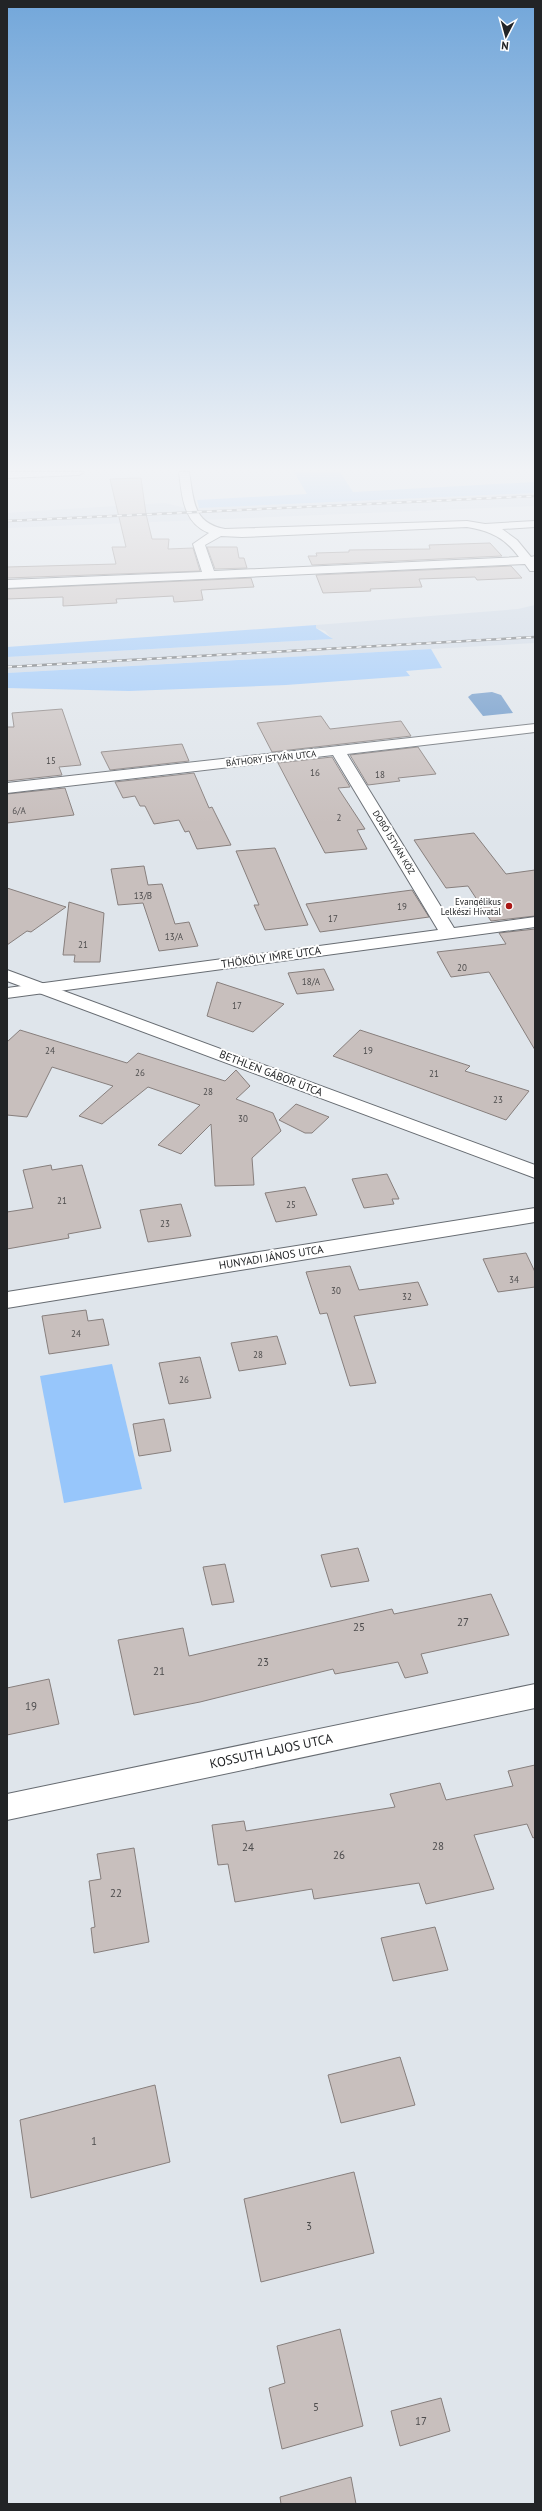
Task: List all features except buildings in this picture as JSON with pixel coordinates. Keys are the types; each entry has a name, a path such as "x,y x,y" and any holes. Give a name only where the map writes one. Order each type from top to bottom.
{"street":[{"name":"BÁTHORY ISTVÁN UTCA","path":"7,788 535,728"},
{"name":"DOBÓ ISTVÁN KÖZ","path":"338,751 450,933"},
{"name":"THÖKÖLY IMRE UTCA","path":"7,993 535,922"},
{"name":"BETHLEN GÁBOR UTCA","path":"7,975 535,1172"},
{"name":"HUNYADI JÁNOS UTCA","path":"7,1300 535,1215"},
{"name":"KOSSUTH LAJOS UTCA","path":"7,1807 535,1696"}],"shaded area":[{"path":"535,605 535,643 7,673 7,657 332,639 325,631 316,628 316,625 518,609"},
{"path":"316,625 316,628 333,639 7,657 7,647"},
{"path":"431,649 442,668 406,671 410,676 286,685 129,691 7,688 7,673"},
{"path":"492,692 501,695 513,713 483,716 468,697 472,694"},
{"path":"112,1364 142,1489 64,1503 40,1376"}],"railway":[{"path":"7,667 535,637"}],"place":[{"name":"Evangélikus Lelkészi Hivatal","path":"509,906"}]}
